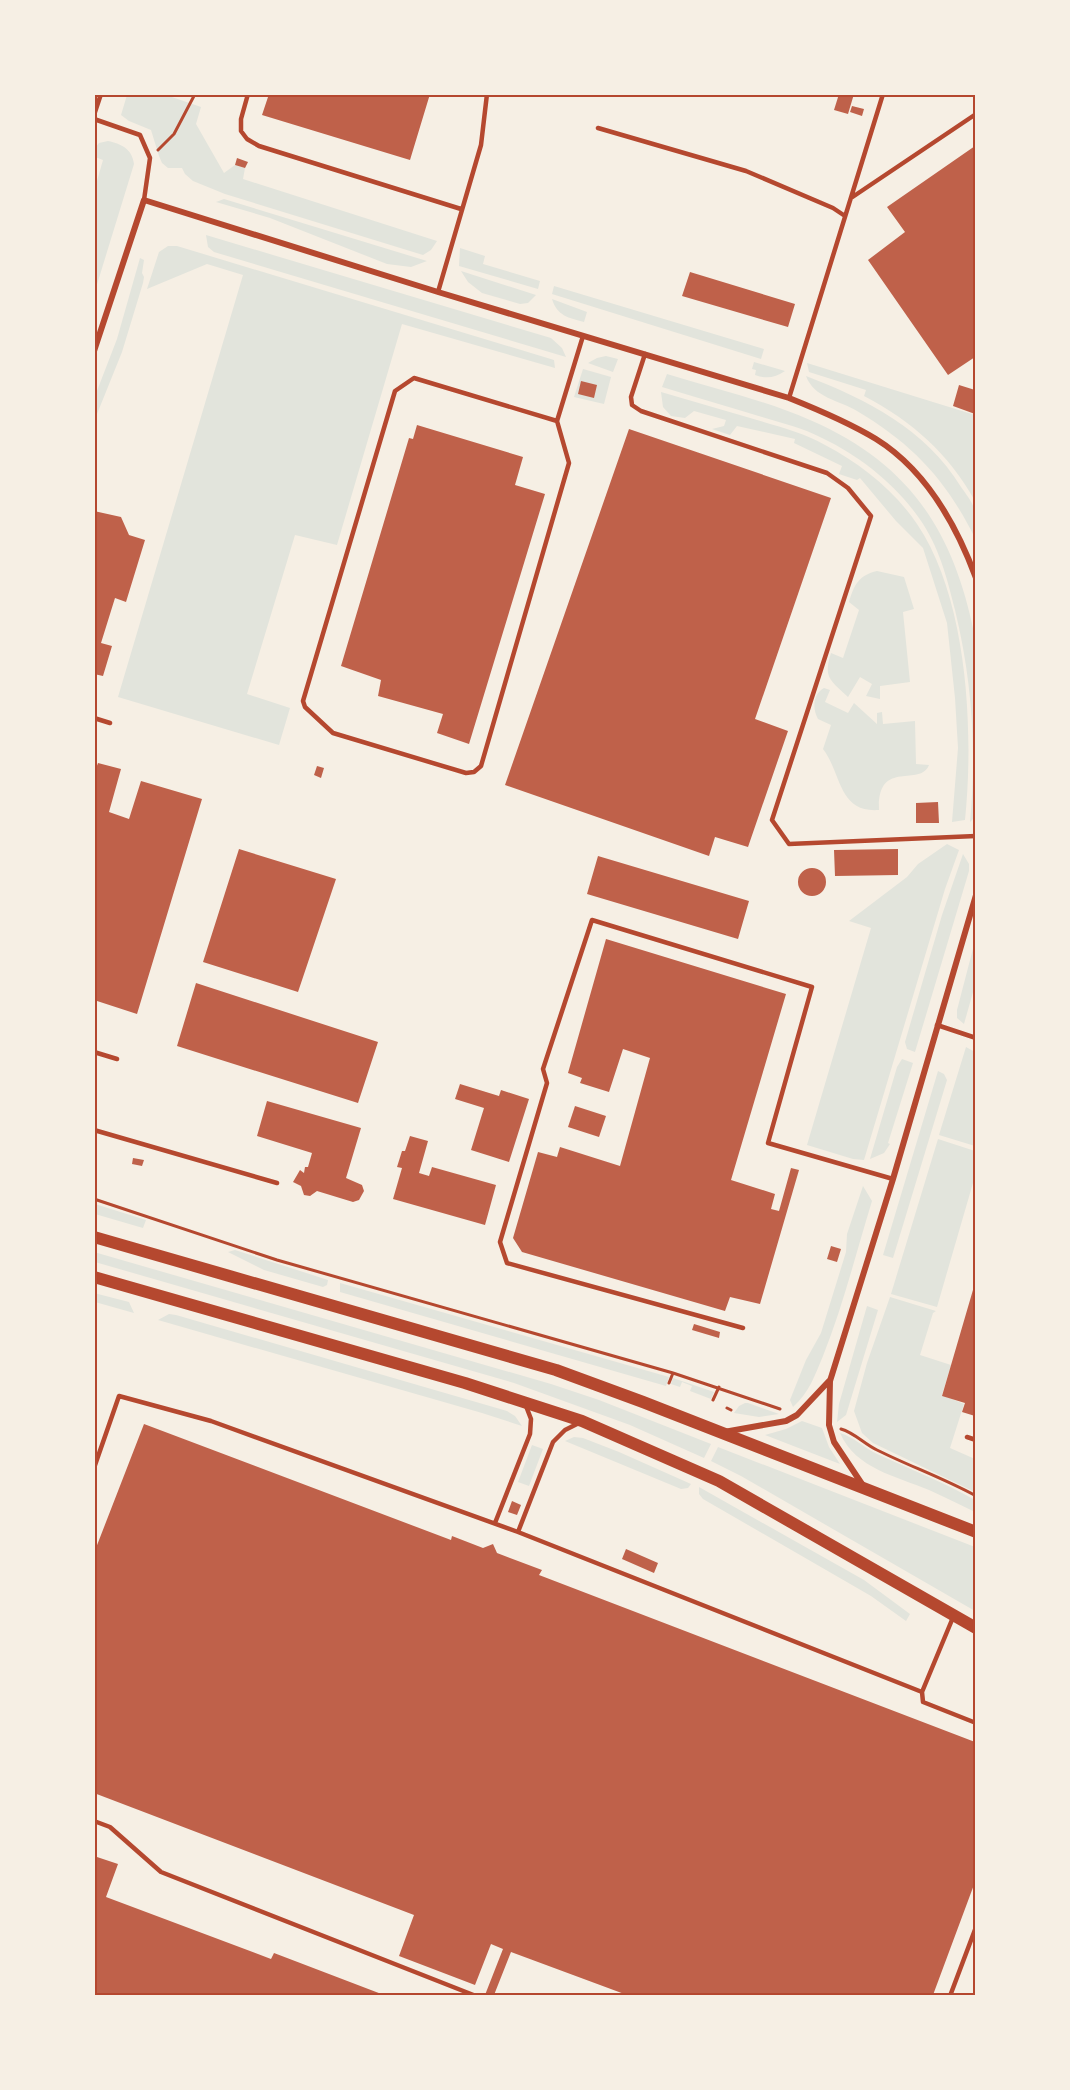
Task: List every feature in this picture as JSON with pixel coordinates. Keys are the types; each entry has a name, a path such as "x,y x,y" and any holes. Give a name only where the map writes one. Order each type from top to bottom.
{"main road":[{"path":"94,1237 556,1370 975,1532"},
{"path":"94,1277 523,1401 582,1421 719,1481 975,1628"}],"street":[{"path":"94,351 144,200 789,398 835,417 877,440 908,464 932,493 950,520 966,552 975,578"},
{"path":"866,1490 834,1442 829,1425 830,1381 893,1179 975,895"},
{"path":"720,1432 769,1426 786,1421 797,1415 830,1381"}],"lane":[{"path":"101,94 94,117 140,135 150,158 144,200"},
{"path":"248,94 240,131 247,139 259,146 461,209"},
{"path":"438,292 481,145 487,94"},
{"path":"789,398 883,94"},
{"path":"851,198 975,114"},
{"path":"598,128 746,171 833,208 846,216"},
{"path":"557,421 414,378 395,391 303,701 305,707 333,733 466,773 474,772 481,766 569,463 557,421 583,336"},
{"path":"645,354 631,397 632,405 641,411 827,472 848,488 871,516 772,820 789,844 975,836"},
{"path":"94,718 110,723"},
{"path":"743,1329 507,1263 500,1242 548,1083 543,1069 592,920 812,987 768,1143 893,1179"},
{"path":"937,1025 975,1038"},
{"path":"94,1052 117,1059"},
{"path":"94,1130 277,1183"},
{"path":"94,1468 119,1396 211,1421 495,1523 921,1692"},
{"path":"495,1523 530,1434 531,1419 523,1401"},
{"path":"518,1532 553,1442 564,1430 582,1421"},
{"path":"967,1437 975,1440"},
{"path":"954,1615 921,1692 923,1702 975,1724"},
{"path":"94,1821 110,1827 161,1872 476,1995"},
{"path":"950,1995 975,1927"}],"path":[{"path":"150,158 174,134 195,94"},
{"path":"94,1199 277,1260 672,1373 797,1415"},
{"path":"669,1383 672,1373"},
{"path":"713,1400 718,1387"},
{"path":"829,1425 849,1431 877,1450 942,1478 975,1496"}],"shaded area":[{"path":"127,95 166,95 201,107 196,124 224,173 235,165 245,168 243,179 437,241 431,250 423,255 225,194 193,181 182,168 168,168 162,163 151,130 121,115"},
{"path":"108,141 126,148 134,164 95,291 95,188 103,160 95,157 95,148 99,143"},
{"path":"224,199 427,261 411,267 387,264 270,218 216,202"},
{"path":"206,235 551,338 562,348 566,357 214,252 208,247"},
{"path":"168,246 177,246 554,360 555,368 402,324 337,545 295,535 247,694 290,708 279,745 118,697 243,275 207,264 147,289 159,252"},
{"path":"460,248 485,256 483,264 540,281 538,289 459,266"},
{"path":"140,258 144,260 143,283 122,352 95,419 95,396 117,339"},
{"path":"461,271 536,295 528,303 520,304 482,293 468,282"},
{"path":"554,286 764,349 761,359 552,294"},
{"path":"552,299 587,312 584,322 560,313"},
{"path":"606,356 618,359 613,372 588,363 597,358"},
{"path":"754,362 785,371 767,377 755,375 756,370 752,369"},
{"path":"807,363 975,415 975,501 953,468 928,440 898,416 864,396 866,390 809,372"},
{"path":"583,369 611,377 604,404 574,397"},
{"path":"667,374 775,406 845,437 900,479 921,504 939,532 953,562 965,596 976,645 976,816 970,822 973,742 966,663 945,574 932,540 919,518 888,482 863,462 836,445 792,426 662,387"},
{"path":"806,376 851,395 893,418 930,448 947,467 973,505 976,517 975,538 940,481 912,451 857,411 821,394"},
{"path":"661,392 783,428 817,441 838,452 876,479 898,500 917,524 934,555 947,590 964,667 968,747 965,820 952,822 958,748 955,698 947,623 923,548 896,521 860,478 857,480 839,474 842,466 794,443 795,439 737,426 730,435 712,429 724,426 726,420 694,411 685,418 671,416 663,407"},
{"path":"877,571 904,577 914,609 903,612 910,682 880,686 880,699 866,696 872,684 860,677 848,697 830,678 829,661 831,653 843,658 859,610 849,602 855,586 866,575"},
{"path":"824,688 830,690 825,702 848,713 854,703 877,724 877,713 882,712 883,724 915,721 916,764 929,765 924,771 892,779 885,784 880,794 879,810 866,809 848,799 823,749 831,725 818,719 814,706 818,694"},
{"path":"947,844 959,850 945,889 864,1160 853,1159 807,1145 871,928 849,921 907,877 918,864"},
{"path":"963,854 969,864 969,871 915,1052 907,1049 905,1042 942,915"},
{"path":"975,941 975,985 964,1024 957,1018 957,1010"},
{"path":"966,1047 975,1052 975,1146 939,1135"},
{"path":"902,1059 913,1063 888,1143 890,1144 884,1153 870,1159 897,1067"},
{"path":"938,1071 944,1074 947,1080 893,1258 883,1255"},
{"path":"938,1139 975,1151 975,1176 937,1307 891,1294"},
{"path":"863,1186 872,1201 843,1299 814,1377 803,1396 793,1407 790,1400 806,1360 821,1333 846,1252 847,1234"},
{"path":"95,1204 146,1220 143,1228 95,1214"},
{"path":"235,1250 328,1280 327,1285 323,1287 264,1270 228,1252"},
{"path":"94,1252 551,1384 599,1400 711,1444 704,1458 630,1425 514,1383 95,1262"},
{"path":"340,1283 669,1377 666,1386 340,1292"},
{"path":"94,1293 129,1302 134,1313 95,1302"},
{"path":"890,1297 936,1311 933,1313 920,1355 951,1365 942,1395 964,1404 950,1448 975,1459 975,1492 873,1443 862,1433 854,1411 867,1363"},
{"path":"867,1306 878,1310 846,1415 837,1422 839,1404"},
{"path":"169,1314 507,1411 515,1416 522,1426 158,1320"},
{"path":"673,1378 714,1392 711,1399 690,1391 692,1386 682,1382 680,1387 671,1384"},
{"path":"745,1403 779,1414 759,1417 734,1413 739,1406"},
{"path":"802,1421 822,1428 829,1447 840,1464 765,1435 786,1429"},
{"path":"840,1433 877,1454 939,1481 975,1500 975,1512 866,1463 847,1445"},
{"path":"574,1437 583,1438 619,1452 691,1484 688,1488 681,1489 565,1441"},
{"path":"532,1445 543,1449 529,1486 518,1482"},
{"path":"718,1447 975,1547 975,1611 711,1461"},
{"path":"699,1487 864,1580 910,1614 906,1621 871,1596 703,1499 699,1494"}],"building":[{"path":"269,94 430,94 410,160 262,115"},
{"path":"839,94 854,94 848,114 834,110"},
{"path":"852,106 864,109 862,116 850,112"},
{"path":"975,146 975,357 948,375 868,260 905,232 887,207"},
{"path":"237,158 248,162 245,168 235,165"},
{"path":"690,272 795,304 788,327 682,296"},
{"path":"581,381 597,385 594,398 578,394"},
{"path":"959,385 975,390 975,414 953,406"},
{"path":"417,425 523,457 515,485 545,494 469,744 437,733 443,714 378,696 381,680 341,666 409,438 413,439"},
{"path":"629,429 831,498 755,719 788,731 748,847 715,837 709,856 505,785"},
{"path":"94,511 121,517 129,535 145,540 126,602 115,598 101,643 112,646 103,676 94,674"},
{"path":"98,763 121,769 109,812 129,819 141,781 202,799 137,1014 94,1000 94,774"},
{"path":"317,766 324,768 321,778 314,775"},
{"path":"938,802 939,823 916,823 916,803"},
{"path":"239,849 336,879 298,992 203,962"},
{"path":"898,849 898,875 835,876 834,850"},
{"path":"598,856 749,901 738,939 587,894"},
{"path":"812,868 822,872 826,882 822,892 812,896 802,892 798,882 802,872"},
{"path":"606,939 786,994 731,1180 775,1194 771,1209 779,1211 791,1168 799,1170 760,1304 730,1297 725,1311 522,1252 513,1238 538,1152 557,1157 560,1147 620,1166 650,1058 623,1049 609,1092 580,1083 582,1078 568,1073"},
{"path":"196,983 378,1042 358,1103 177,1046"},
{"path":"460,1084 499,1096 501,1090 529,1099 509,1162 471,1150 484,1108 455,1099"},
{"path":"267,1101 361,1128 346,1178 362,1185 364,1191 359,1200 353,1202 317,1191 310,1196 304,1195 301,1186 293,1182 300,1170 304,1173 305,1167 308,1167 312,1153 257,1136"},
{"path":"575,1106 606,1116 599,1137 568,1127"},
{"path":"410,1136 428,1141 419,1173 429,1176 432,1167 496,1185 485,1225 393,1199 402,1168 397,1167"},
{"path":"133,1158 144,1160 142,1166 132,1164"},
{"path":"831,1246 841,1249 837,1262 827,1259"},
{"path":"975,1283 975,1416 962,1412 965,1403 942,1396"},
{"path":"694,1324 720,1332 719,1338 692,1330"},
{"path":"144,1424 451,1540 452,1536 483,1548 493,1544 497,1553 542,1570 539,1575 975,1742 975,1882 933,1995 627,1995 511,1952 494,1995 485,1995 503,1949 491,1944 475,1985 399,1956 414,1915 94,1793 94,1553"},
{"path":"512,1501 521,1505 517,1515 508,1512"},
{"path":"626,1549 658,1563 654,1573 622,1559"},
{"path":"94,1856 118,1864 106,1897 271,1959 274,1953 384,1995 94,1995"}]}
